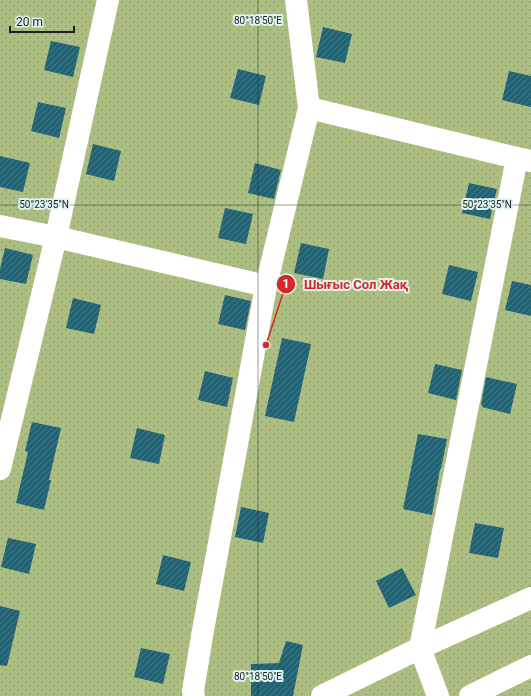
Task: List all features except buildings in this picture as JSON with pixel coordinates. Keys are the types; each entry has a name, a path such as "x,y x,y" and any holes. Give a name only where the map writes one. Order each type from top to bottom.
{"street":[{"path":"0,469 56,237 108,0"},
{"path":"194,696 202,636 266,286 309,108 296,0"},
{"path":"309,108 524,160 420,648 438,696"},
{"path":"0,226 56,237 266,286"},
{"path":"322,696 420,648 531,598"},
{"path":"470,696 531,666"}],"green space":[{"path":"0,0 531,0 531,696 0,696"}],"place":[{"name":"Шығыс Сол Жақ","path":"266,345"}]}
